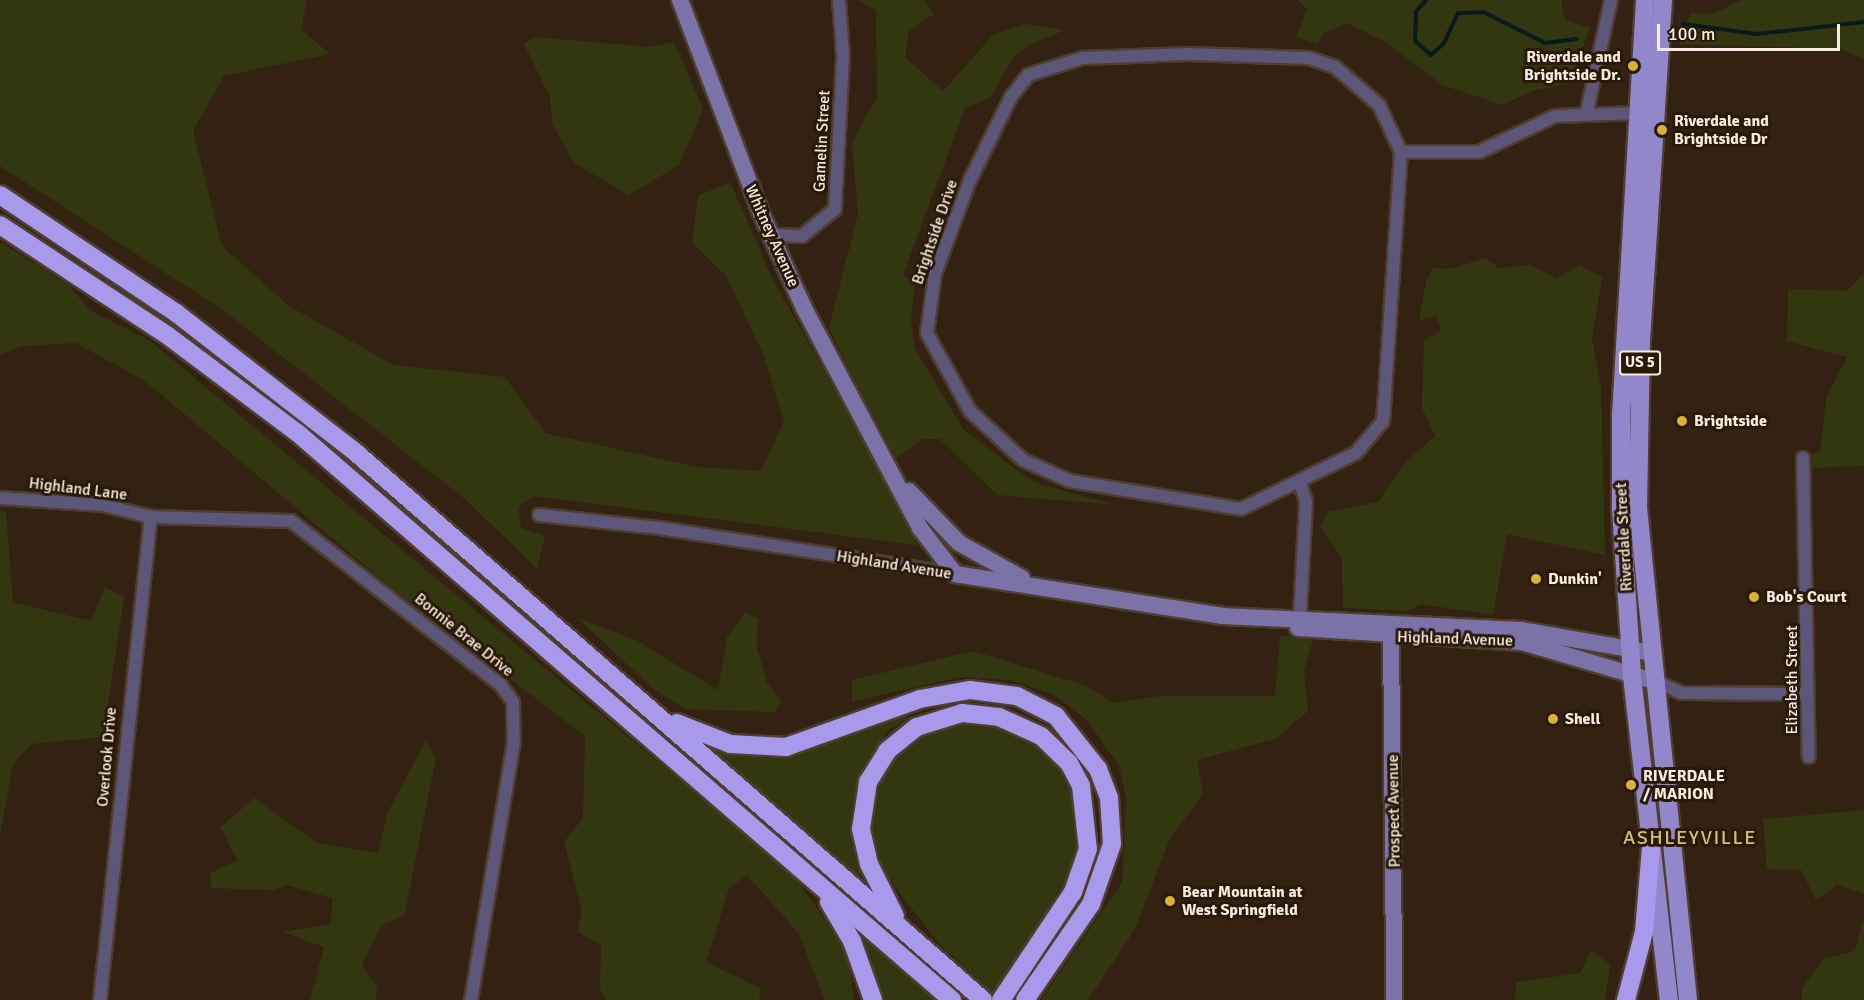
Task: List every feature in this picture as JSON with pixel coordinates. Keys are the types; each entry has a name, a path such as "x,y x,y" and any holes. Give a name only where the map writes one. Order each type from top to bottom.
{"highway":[{"path":"0,195 137,285 290,399 651,709 979,996"},
{"path":"0,225 167,335 300,435 952,1000"},
{"path":"651,709 704,736 760,748 817,740 949,692 1002,693 1056,716 1098,769 1109,798 1112,844 1091,904 1025,1000"},
{"path":"902,928 862,839 864,795 880,760 905,734 951,714 999,717 1041,736 1065,758 1082,786 1088,849 1073,892 1002,1000"},
{"path":"1626,1000 1644,932 1651,847"},
{"path":"814,881 852,941 873,1000"}],"main road":[{"name":"Whitney Avenue","path":"680,0 771,235 887,461 936,564 955,574"},
{"name":"US 5","path":"1645,0 1649,73"},
{"name":"US 5","path":"1649,73 1663,0"},
{"name":"Riverdale Street","path":"1649,73 1639,113 1621,414 1630,652 1669,1000"},
{"name":"Riverdale Street","path":"1649,73 1638,423 1640,532 1688,1000"},
{"name":"Whitney Avenue","path":"887,461 958,543 1044,587"},
{"path":"936,564 958,543"},
{"name":"Highland Avenue","path":"955,574 1249,618 1300,617 1391,630 1522,642 1657,682"},
{"name":"Highland Avenue","path":"1249,618 1272,626 1536,631 1630,652 1653,652"},
{"name":"Prospect Avenue","path":"1391,630 1394,1000"}],"street":[{"name":"Gamelin Street","path":"771,235 802,236 835,209 843,55 839,0"},
{"path":"1587,111 1611,0"},
{"name":"Brightside Drive","path":"1128,55 1309,58 1364,88 1390,122 1401,152 1384,416 1364,447 1300,483 1247,507 1226,508 1062,478 1023,460 994,439 970,411 934,348 926,312 970,180 1011,97 1028,75 1083,58 1128,55"},
{"path":"1401,152 1479,152 1555,116 1587,111 1639,113"},
{"name":"Elizabeth Street","path":"1803,458 1809,757"},
{"path":"1300,483 1306,501 1300,617"},
{"name":"Highland Lane","path":"0,498 103,506 151,517"},
{"name":"Highland Avenue","path":"539,515 936,564"},
{"name":"Overlook Drive","path":"100,1000 151,517"},
{"name":"Bonnie Brae Drive","path":"151,517 296,523 510,696 514,741 471,1000"},
{"path":"1657,682 1682,693 1808,694"}],"green space":[{"path":"0,0 307,0 301,29 330,54 224,76 193,131 222,246 289,306 394,365 505,377 545,433 696,467 761,471 784,421 763,354 726,276 692,242 698,196 730,182 773,280 901,507 917,545 534,496 518,507 521,528 545,536 537,569 465,499 220,308 0,166"},
{"path":"858,0 924,0 934,14 909,31 905,57 943,91 994,34 1026,24 1065,30 1031,44 1012,59 991,97 965,108 903,275 915,283 911,320 915,349 963,429 1033,482 1115,505 997,495 940,439 923,439 896,458 859,389 829,328 858,214 852,142 877,97 876,10"},
{"path":"1297,0 1561,0 1565,20 1590,28 1570,83 1532,91 1503,105 1442,85 1385,42 1347,23 1325,32 1318,44 1296,37 1307,9"},
{"path":"1741,0 1864,0 1864,59 1842,49 1679,44 1691,13 1713,14"},
{"path":"535,37 649,47 674,42 703,109 679,165 629,195 574,163 553,125 550,97 524,44"},
{"path":"0,242 69,285 89,310 149,340 791,872 848,951 854,1000 825,1000 799,934 747,875 729,888 706,962 761,989 759,1000 607,1000 600,989 601,945 577,931 582,911 564,842 583,818 585,736 383,581 145,381 76,343 23,346 0,354"},
{"path":"1485,258 1499,268 1530,265 1557,279 1579,265 1602,278 1592,339 1601,388 1605,555 1507,534 1493,615 1421,604 1408,611 1343,608 1342,558 1320,527 1327,512 1378,502 1404,464 1435,436 1422,408 1424,341 1441,330 1436,316 1419,320 1426,281 1433,268 1451,269"},
{"path":"1864,273 1864,466 1812,468 1811,453 1820,453 1826,398 1847,357 1787,341 1788,289 1847,291"},
{"path":"0,511 6,512 13,602 91,621 105,587 124,597 103,737 31,744 13,764 0,836"},
{"path":"745,613 758,618 757,648 767,683 781,701 775,712 685,709 652,688 578,618 636,640 718,690 727,637"},
{"path":"1280,636 1314,636 1304,670 1308,711 1275,739 1197,760 1203,794 1170,838 1135,929 1088,1000 1041,1000 1122,882 1126,799 1120,768 1088,721 1055,695 1011,680 960,677 852,702 852,680 973,651 1087,686 1114,703 1160,696 1275,696"},
{"path":"905,713 908,718 887,731 858,783 852,810 853,841 862,872 857,877 706,748 705,743 737,753 802,753"},
{"path":"971,720 1006,725 1036,742 1061,767 1076,798 1080,830 1072,870 994,994 941,946 904,899 881,866 870,829 872,797 883,768 906,743 935,726"},
{"path":"426,740 436,758 404,916 381,926 362,965 377,986 376,1000 310,1000 324,947 283,932 331,924 332,898 287,885 274,890 211,888 210,873 237,861 221,827 254,798 317,843 378,853 388,812"},
{"path":"1864,810 1864,894 1837,885 1816,900 1801,870 1767,869 1763,819"},
{"path":"1864,918 1864,1000 1802,1000 1802,988 1825,958 1855,951"},
{"path":"863,936 937,1000 881,1000"},
{"path":"1591,950 1610,964 1605,1000 1515,1000 1516,982 1580,973"}],"waterway":[{"path":"1426,0 1416,12 1415,41 1431,55 1444,43 1458,13 1483,12 1545,43 1577,39"},
{"path":"1683,24 1757,34 1864,22"}],"place":[{"name":"Riverdale and Brightside Dr.","path":"1633,66"},
{"name":"Riverdale and Brightside Dr","path":"1662,130"},
{"name":"Brightside","path":"1682,421"},
{"name":"Dunkin'","path":"1536,579"},
{"name":"Bob's Court","path":"1754,597"},
{"name":"Shell","path":"1553,719"},
{"name":"RIVERDALE / MARION","path":"1631,785"},
{"name":"Bear Mountain at West Springfield","path":"1170,901"}],"district":[{"name":"ASHLEYVILLE","path":"1690,837"}]}
